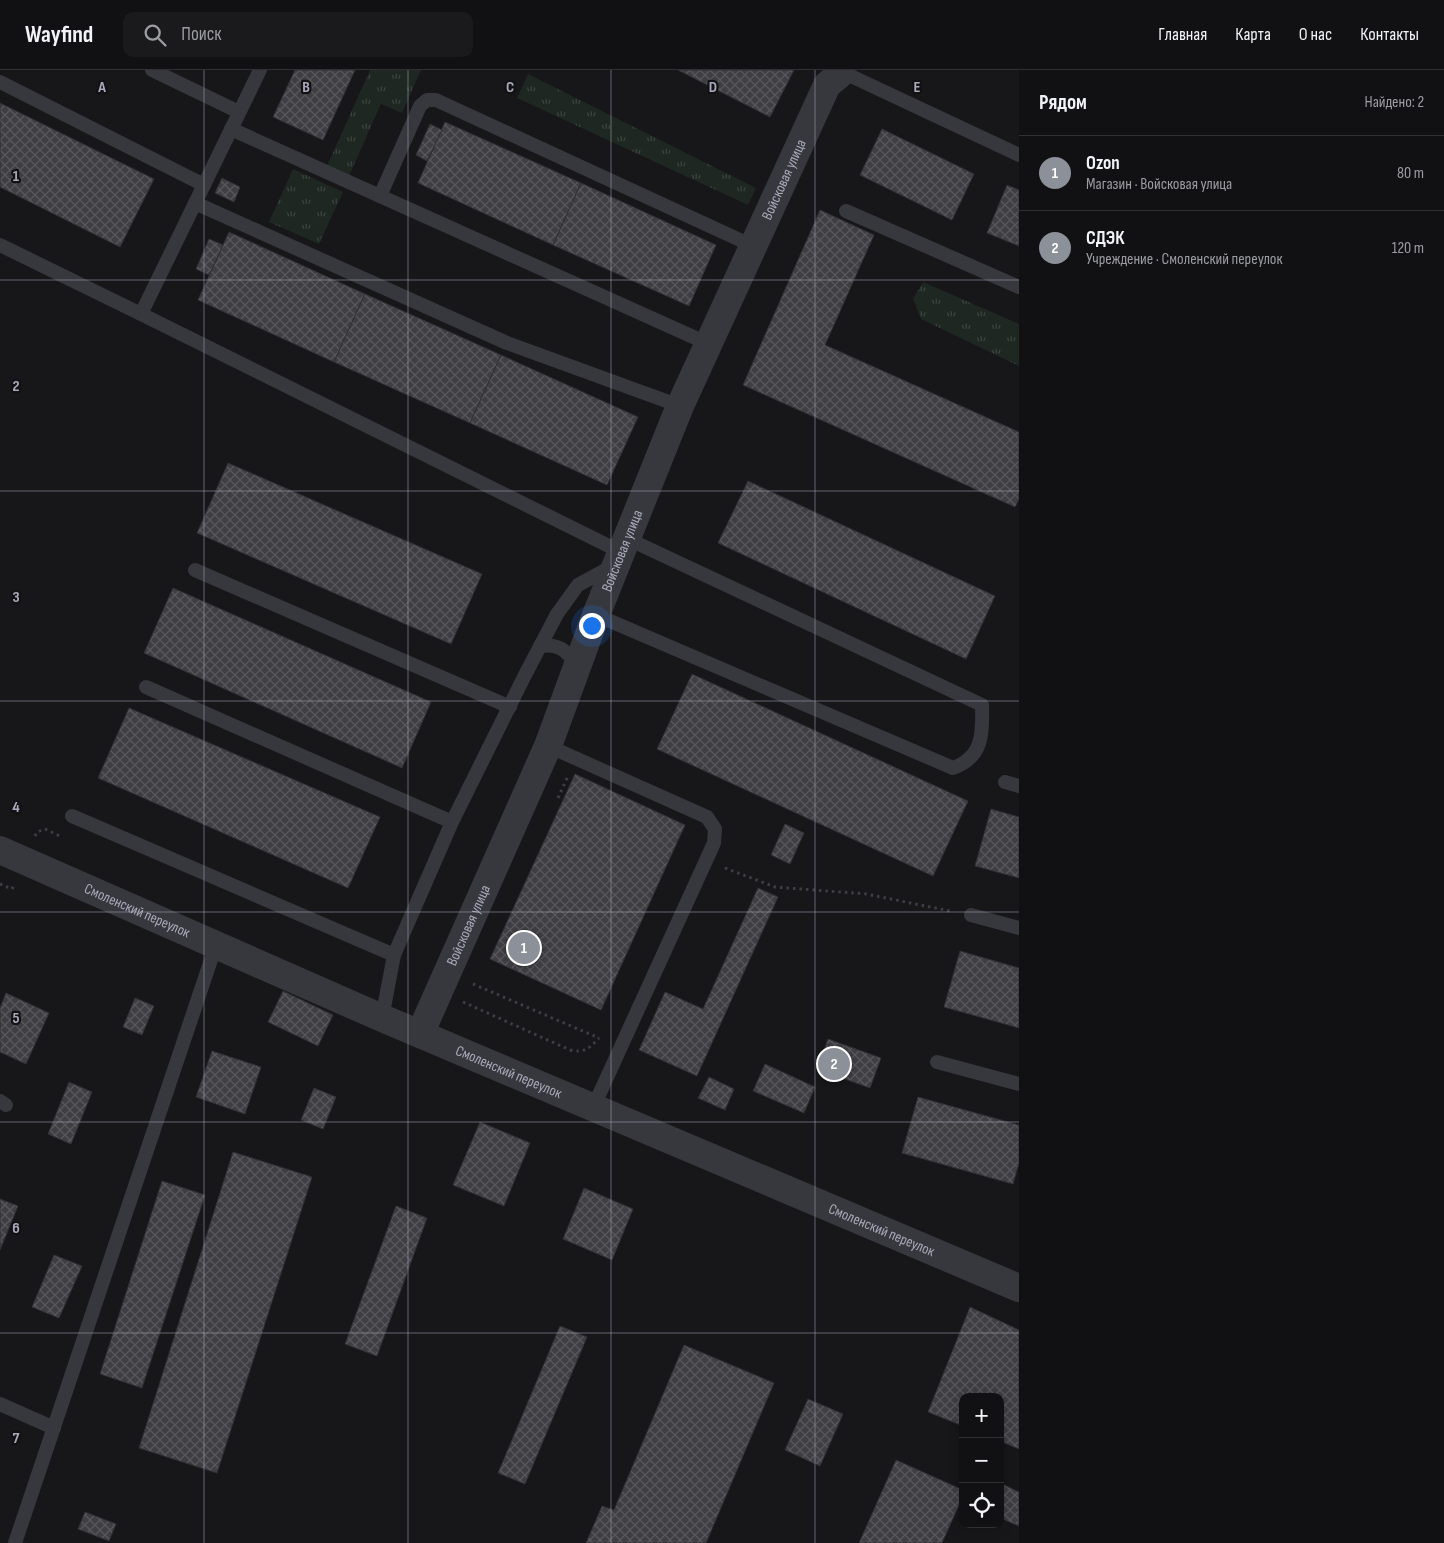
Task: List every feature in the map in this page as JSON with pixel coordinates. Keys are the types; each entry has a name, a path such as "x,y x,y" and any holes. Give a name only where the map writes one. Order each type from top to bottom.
{"street":[{"name":"Войсковая улица","path":"420,1034 548,746 596,615 680,406 827,85 839,75"},
{"name":"Смоленский переулок","path":"12,855 447,1046 1019,1288"}],"lane":[{"path":"152,70 239,112"},
{"path":"141,314 260,70"},
{"path":"839,75 853,77 1019,155"},
{"path":"0,82 204,185"},
{"path":"380,196 420,106 427,100 436,100 753,246"},
{"path":"231,129 708,344"},
{"path":"195,203 506,343 680,406"},
{"path":"846,210 1019,287"},
{"path":"0,245 622,552 982,705 980,745 967,763 952,768 596,615"},
{"path":"382,1018 394,955 452,822 540,646 557,614 578,586 622,552"},
{"path":"195,570 510,707"},
{"path":"540,646 551,644 561,647 568,652 578,666"},
{"path":"146,687 452,822"},
{"path":"548,746 707,817 715,828 714,843 593,1108"},
{"path":"72,816 394,955"},
{"path":"971,915 1019,928"},
{"path":"14,1543 216,945"},
{"path":"937,1062 1019,1084"},
{"path":"0,1404 54,1428"}],"path":[{"path":"0,884 12,889 12,855 37,832 45,829 63,837"},
{"path":"706,861 775,887 866,894 971,915"},
{"path":"471,990 474,983 620,1047"},
{"path":"439,992 570,1050 580,1052 589,1050 599,1038"},
{"path":"447,1046 468,996"}],"green space":[{"path":"370,70 421,70 402,113 381,104 349,176 327,166"},
{"path":"528,74 756,188 748,205 517,98"},
{"path":"293,169 343,192 319,244 269,222"},
{"path":"923,282 1019,324 1019,366 921,319 913,299"}],"building":[{"path":"295,70 355,70 323,140 273,117"},
{"path":"678,70 794,70 770,117"},
{"path":"0,103 154,179 120,247 0,187"},
{"path":"445,122 581,183 553,245 418,183"},
{"path":"430,124 442,130 427,161 416,155"},
{"path":"882,129 974,174 952,220 860,175"},
{"path":"222,178 240,187 234,202 215,193"},
{"path":"581,183 716,245 689,306 553,245"},
{"path":"1007,185 1019,190 1019,246 987,233"},
{"path":"820,210 874,235 825,345 1019,432 1019,499 1015,507 743,385"},
{"path":"229,232 365,294 334,362 198,300"},
{"path":"209,239 223,245 209,275 196,269"},
{"path":"365,294 501,355 470,423 334,362"},
{"path":"501,355 638,417 607,485 470,423"},
{"path":"228,463 482,574 451,644 197,533"},
{"path":"748,481 995,596 966,659 718,543"},
{"path":"173,588 431,702 402,768 144,653"},
{"path":"692,674 968,801 933,876 657,749"},
{"path":"129,708 380,817 348,888 98,778"},
{"path":"575,774 685,825 601,1010 490,959"},
{"path":"991,809 1019,817 1019,878 975,866"},
{"path":"785,824 804,833 790,864 771,855"},
{"path":"758,888 778,897 697,1076 639,1050 665,992 703,1009"},
{"path":"960,951 1019,968 1019,1028 944,1007"},
{"path":"283,991 333,1015 318,1046 268,1022"},
{"path":"6,993 49,1013 26,1064 0,1052 0,1008"},
{"path":"135,998 154,1006 142,1035 123,1027"},
{"path":"828,1039 881,1058 870,1088 817,1069"},
{"path":"212,1051 261,1067 245,1114 196,1097"},
{"path":"765,1064 815,1087 804,1113 753,1091"},
{"path":"709,1077 734,1089 725,1110 698,1098"},
{"path":"69,1082 92,1092 71,1144 48,1134"},
{"path":"314,1088 336,1097 323,1129 301,1120"},
{"path":"918,1097 1019,1125 1019,1163 1013,1184 902,1153"},
{"path":"480,1122 530,1143 504,1206 453,1185"},
{"path":"233,1152 312,1177 217,1473 139,1448"},
{"path":"162,1181 205,1195 142,1388 100,1374"},
{"path":"584,1188 633,1209 612,1260 563,1239"},
{"path":"0,1199 18,1206 0,1250"},
{"path":"396,1206 427,1218 377,1356 345,1344"},
{"path":"54,1255 82,1266 59,1318 32,1307"},
{"path":"970,1307 1019,1330 1019,1449 1004,1443 1004,1393 959,1393 959,1424 928,1412"},
{"path":"560,1326 587,1337 525,1484 498,1473"},
{"path":"684,1345 774,1383 706,1543 586,1543 602,1506 614,1510"},
{"path":"808,1399 843,1414 820,1466 785,1450"},
{"path":"896,1460 959,1488 959,1505 942,1543 859,1543"},
{"path":"1004,1485 1019,1492 1019,1526 1004,1520"},
{"path":"85,1512 116,1524 109,1541 78,1529"}],"place":[{"name":"Ozon","path":"524,948"},
{"name":"СДЭК","path":"834,1064"}]}
